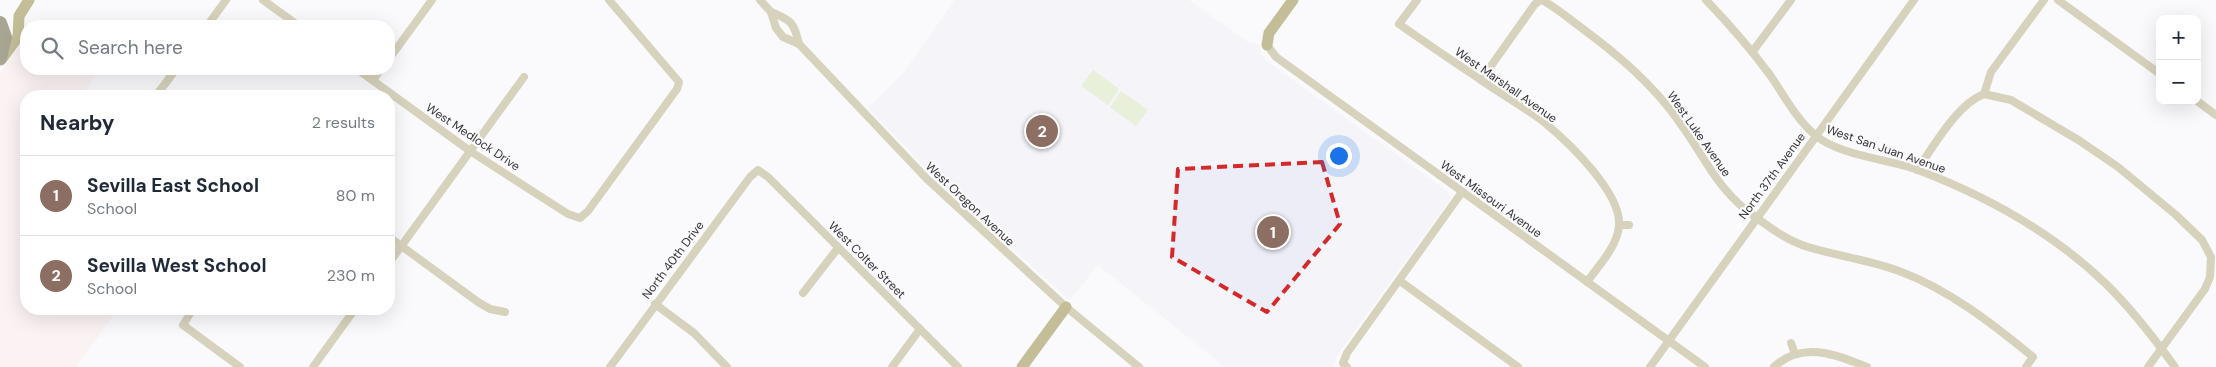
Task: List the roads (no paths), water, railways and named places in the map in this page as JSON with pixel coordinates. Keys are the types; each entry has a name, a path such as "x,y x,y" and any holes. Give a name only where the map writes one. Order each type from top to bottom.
{"highway":[{"path":"0,23 5,37 0,60"}],"street":[{"path":"0,60 18,37 19,16 30,0"},
{"path":"211,20 226,0"},
{"path":"263,0 291,20"},
{"path":"395,51 432,0"},
{"name":"West Medlock Drive","path":"395,96 470,151 568,214 580,218 588,211 677,89 680,82 609,0"},
{"name":"West Oregon Avenue","path":"760,0 771,12 788,19 795,27 799,44"},
{"name":"West Marshall Avenue","path":"1417,0 1399,24 1544,123 1568,144 1598,178 1611,198 1617,212 1619,225"},
{"path":"1481,80 1535,4 1541,0"},
{"name":"West Luke Avenue","path":"1541,0 1607,47 1654,90 1681,123 1707,167 1730,196 1757,217 1783,235 1807,246 1868,260 1902,272 1932,286 1976,313 2033,357 2026,367"},
{"name":"West San Juan Avenue","path":"1706,0 1753,52 1801,120 1816,135 1842,148 1917,170 1991,204 2044,234 2105,283 2129,308 2175,367"},
{"path":"1753,52 1791,0"},
{"name":"North 37th Avenue","path":"1650,367 1914,0"},
{"path":"1984,94 1991,72 2044,0"},
{"path":"2058,0 2156,71"},
{"path":"1267,45 1269,33 1289,1"},
{"name":"West Oregon Avenue","path":"771,12 776,28 783,37 799,44 927,179 1066,306 1139,367"},
{"path":"0,23 19,16"},
{"name":"West Missouri Avenue","path":"1267,45 1276,57 1705,367"},
{"path":"160,90 172,75"},
{"name":"West Medlock Drive","path":"366,75 387,90"},
{"path":"373,80 377,75"},
{"path":"395,254 524,77"},
{"path":"1917,170 1963,107 1975,97 1984,94 2011,100 2080,141 2118,167 2176,215 2202,240 2214,256 2210,277 2205,289 2148,367"},
{"path":"2201,104 2216,115"},
{"name":"West Colter Street","path":"758,170 958,367"},
{"name":"North 40th Drive","path":"610,367 750,177 758,170"},
{"path":"1345,365 1346,353 1400,281 1462,192"},
{"path":"1587,282 1609,252 1619,225 1629,226"},
{"path":"395,241 478,302 490,309 505,312"},
{"path":"803,293 838,248"},
{"path":"1400,281 1518,367"},
{"path":"655,304 694,333 727,367"},
{"path":"1022,367 1066,306"},
{"path":"189,315 183,325 240,367"},
{"path":"313,367 351,315"},
{"path":"892,367 920,329"},
{"path":"1791,343 1795,354"},
{"path":"1774,367 1785,358 1795,354 1821,351 1867,367"}],"place":[{"name":"Sevilla West School","path":"1042,131"},
{"name":"Sevilla East School","path":"1273,232"}]}
